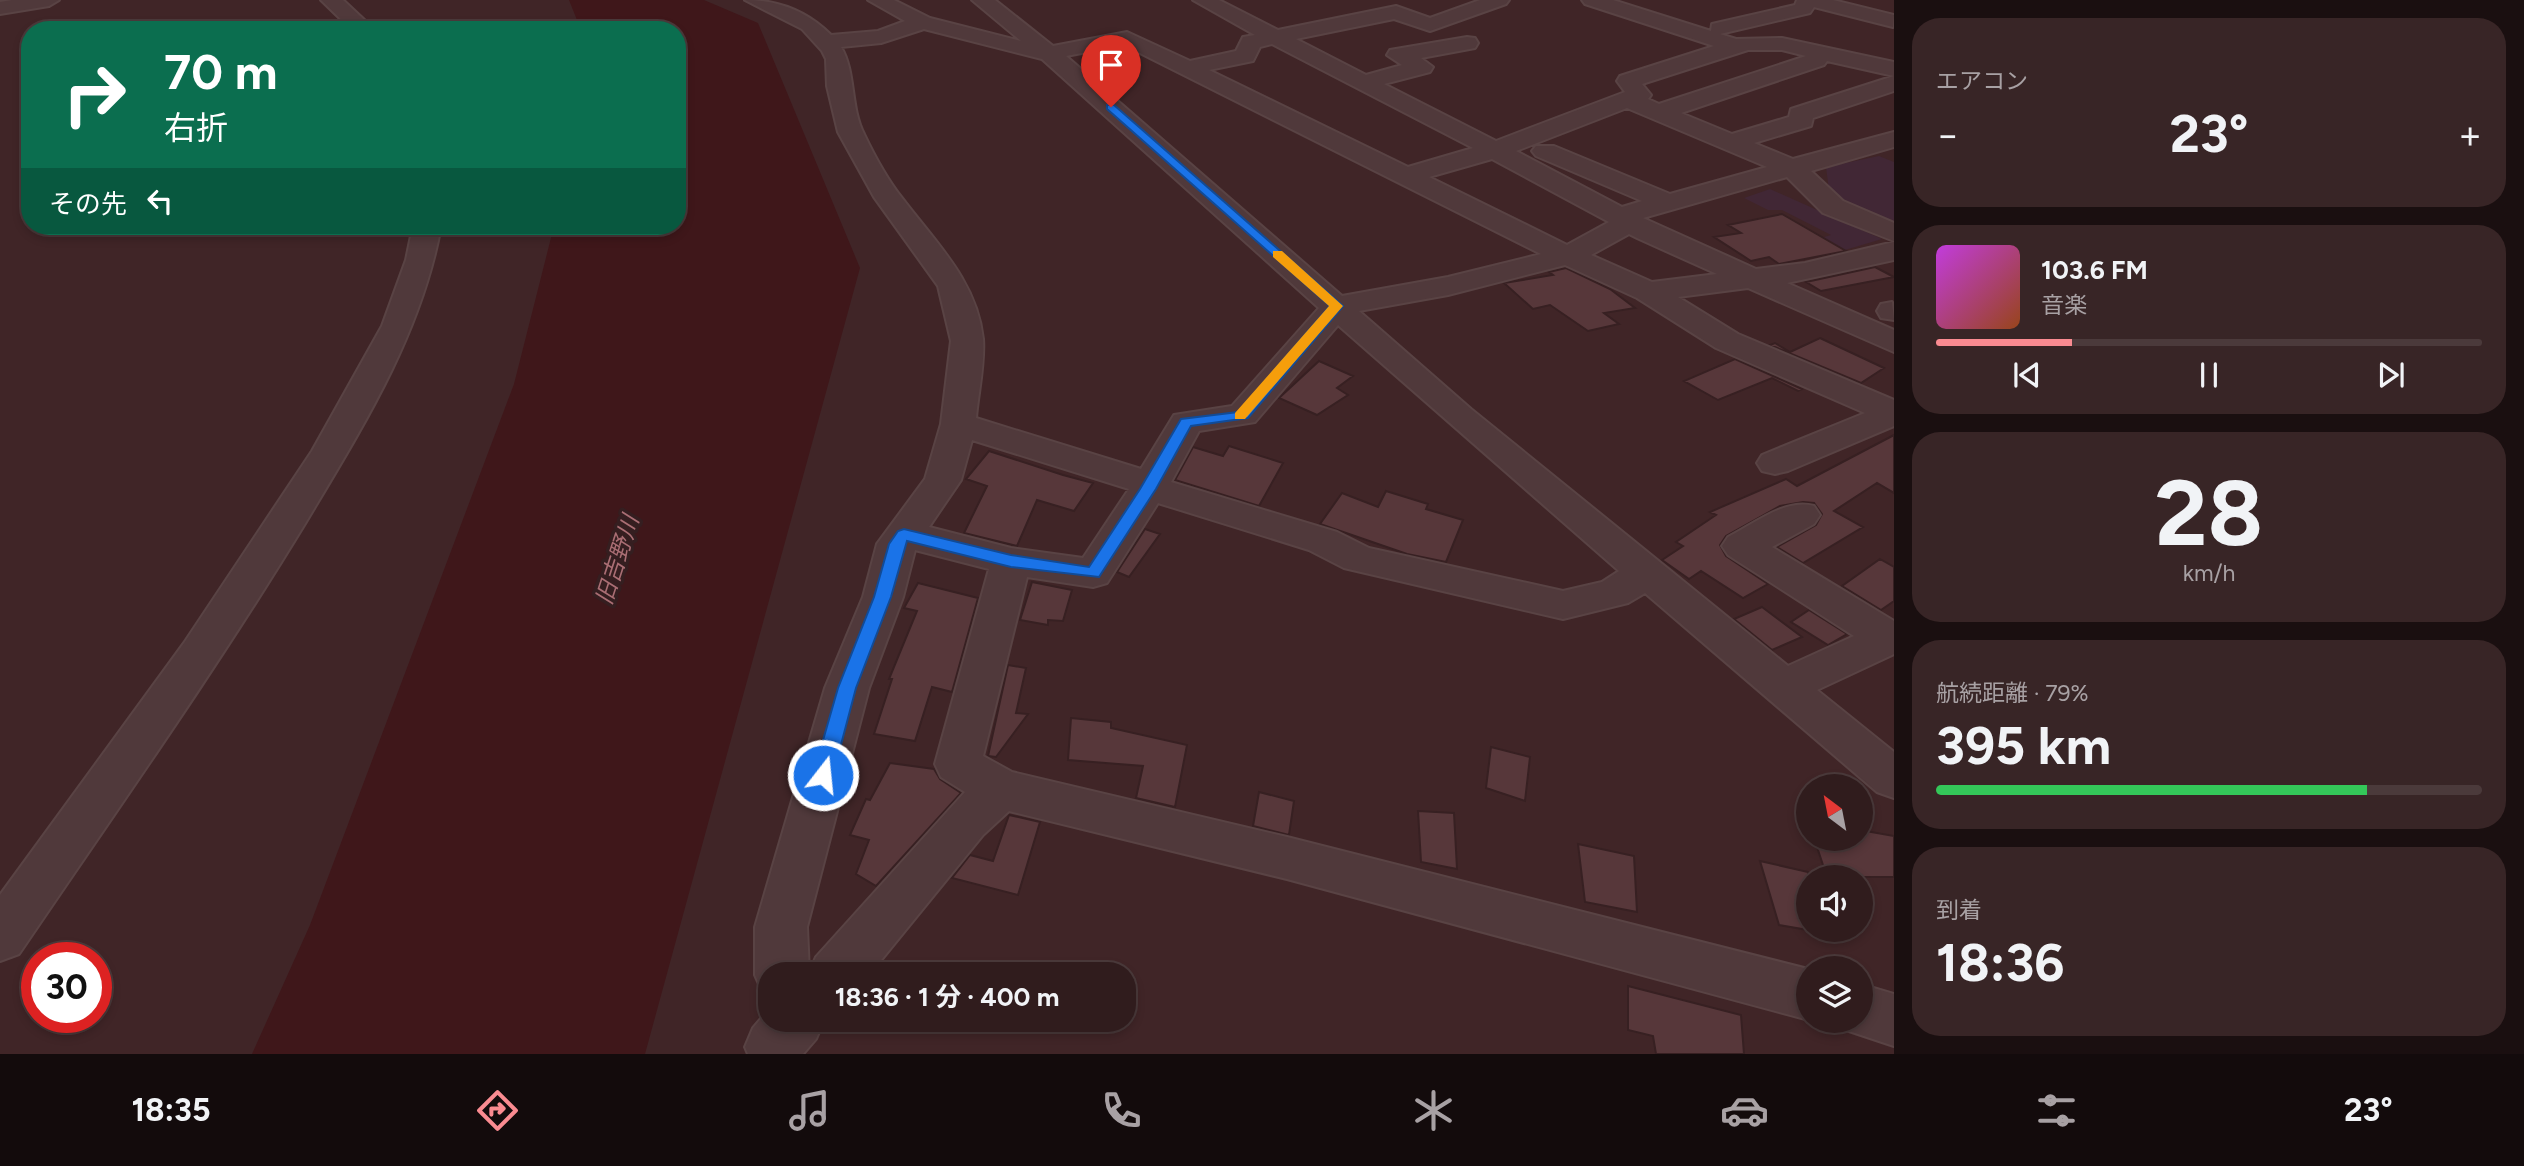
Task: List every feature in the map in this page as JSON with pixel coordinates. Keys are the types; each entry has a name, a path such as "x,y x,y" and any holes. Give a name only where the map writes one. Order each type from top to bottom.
{"street":[{"path":"0,8 49,0"},
{"path":"331,0 355,21"},
{"path":"755,0 810,25 827,42 837,60 839,86 850,132 887,197 953,285 962,311 967,341 958,424 943,480 897,544 883,597 847,688 781,927 782,962"},
{"path":"878,0 923,22 1049,52 1127,38 1191,67 1277,114 1568,256 1648,292 1727,341 1894,413"},
{"path":"982,0 1049,52 1459,416 1894,779"},
{"path":"1203,0 1495,150 1647,232 1894,342"},
{"path":"1191,67 1245,56 1251,42 1276,36 1396,12 1430,25 1499,0"},
{"path":"1592,0 1731,47 1773,50 1894,81"},
{"path":"1731,47 1709,31 1803,9 1808,0 1893,21"},
{"path":"1725,4 1764,16"},
{"path":"827,42 881,37 923,22"},
{"path":"1364,82 1422,67 1398,55 1467,43"},
{"path":"1405,176 1521,141 1639,95 1628,81 1745,43 1782,44 1894,69"},
{"path":"1660,112 1816,60"},
{"path":"1733,142 1802,121 1800,114 1894,81"},
{"path":"1626,99 1794,169 1833,207 1894,233"},
{"path":"904,534 1011,561 1093,573 1186,422 1243,415 1337,306 1448,286 1568,256 1625,219 1669,203 1894,139"},
{"path":"1521,141 1669,203"},
{"path":"0,937 253,578 352,415 405,304 424,235"},
{"path":"1648,292 1805,272 1894,251"},
{"path":"1775,463 1894,413"},
{"path":"958,424 1323,541 1358,559 1563,605 1614,593 1646,574"},
{"path":"1801,515 1742,545 1892,637"},
{"path":"1011,561 958,764 1000,789 1287,858 1796,992"},
{"path":"1782,687 1892,637"},
{"path":"846,962 966,821 1000,789"},
{"path":"1873,1014 1894,1020"}],"shaded area":[{"path":"1879,156 1894,162 1894,228 1830,198 1826,167"},
{"path":"1770,189 1882,239 1845,250 1821,238 1831,235 1782,210 1768,210 1744,198"}],"water":[{"name":"旧吉野川","path":"569,0 704,0 758,23 860,268 645,1054 252,1054 310,925 514,384 552,235 686,235 686,21 577,21"}],"building":[{"path":"1782,214 1846,251 1779,264 1769,257 1751,261 1714,237 1741,233 1728,225"},
{"path":"1875,267 1894,277 1821,291 1806,282"},
{"path":"1566,268 1610,289 1635,308 1604,313 1619,324 1588,331 1550,305 1533,309 1504,283 1553,275 1549,272"},
{"path":"1820,338 1884,368 1861,383 1770,345 1775,343 1790,352"},
{"path":"1735,359 1802,389 1798,391 1772,378 1718,400 1684,381"},
{"path":"1319,361 1353,376 1337,388 1348,395 1317,415 1279,398"},
{"path":"1894,435 1894,493 1877,483 1834,511 1863,527 1803,563 1777,547 1816,525 1822,514 1814,503 1780,506 1726,536 1720,545 1726,556 1768,584 1743,598 1701,571 1689,579 1662,560 1683,546 1676,542 1716,515 1710,512 1786,479 1797,486"},
{"path":"1229,446 1283,463 1259,506 1175,480 1193,447 1223,456"},
{"path":"989,451 1093,483 1074,511 1037,500 1017,546 964,533 987,486 966,479"},
{"path":"1386,491 1428,504 1426,509 1463,520 1446,562 1407,554 1320,524 1342,493 1378,507"},
{"path":"1145,529 1160,534 1129,577 1117,572"},
{"path":"1880,559 1894,567 1894,601 1881,610 1842,586"},
{"path":"1032,582 1072,590 1063,621 1048,620 1048,625 1020,620"},
{"path":"918,583 978,598 952,692 932,687 915,741 874,734 892,679 889,679 917,611 904,608"},
{"path":"1762,607 1802,637 1772,650 1734,619"},
{"path":"1809,610 1847,634 1828,645 1791,622"},
{"path":"1008,665 1026,668 1016,713 1028,714 996,757 988,756"},
{"path":"1071,718 1111,722 1111,728 1187,745 1175,807 1136,798 1143,766 1068,760"},
{"path":"1491,747 1530,757 1525,801 1486,788"},
{"path":"890,763 934,769 940,779 961,793 876,886 856,874 869,840 850,835 866,799 870,800"},
{"path":"1259,792 1294,801 1289,835 1253,826"},
{"path":"1418,811 1454,813 1457,869 1421,862"},
{"path":"1009,815 1040,822 1018,895 952,878 970,855 993,861"},
{"path":"1873,832 1894,836 1894,877 1873,877 1873,865 1823,865 1818,851 1873,851"},
{"path":"1578,844 1634,856 1637,912 1585,902"},
{"path":"1760,861 1796,869 1796,928 1779,925"},
{"path":"1628,986 1741,1015 1744,1054 1656,1054 1653,1036 1628,1030"}],"slow traffic":[{"path":"1240,416 1337,306 1278,254"}],"route":[{"path":"823,775 847,688 883,597 897,544 904,534 1011,561 1093,573 1148,489 1186,422 1243,415 1337,306 1111,107"}]}
